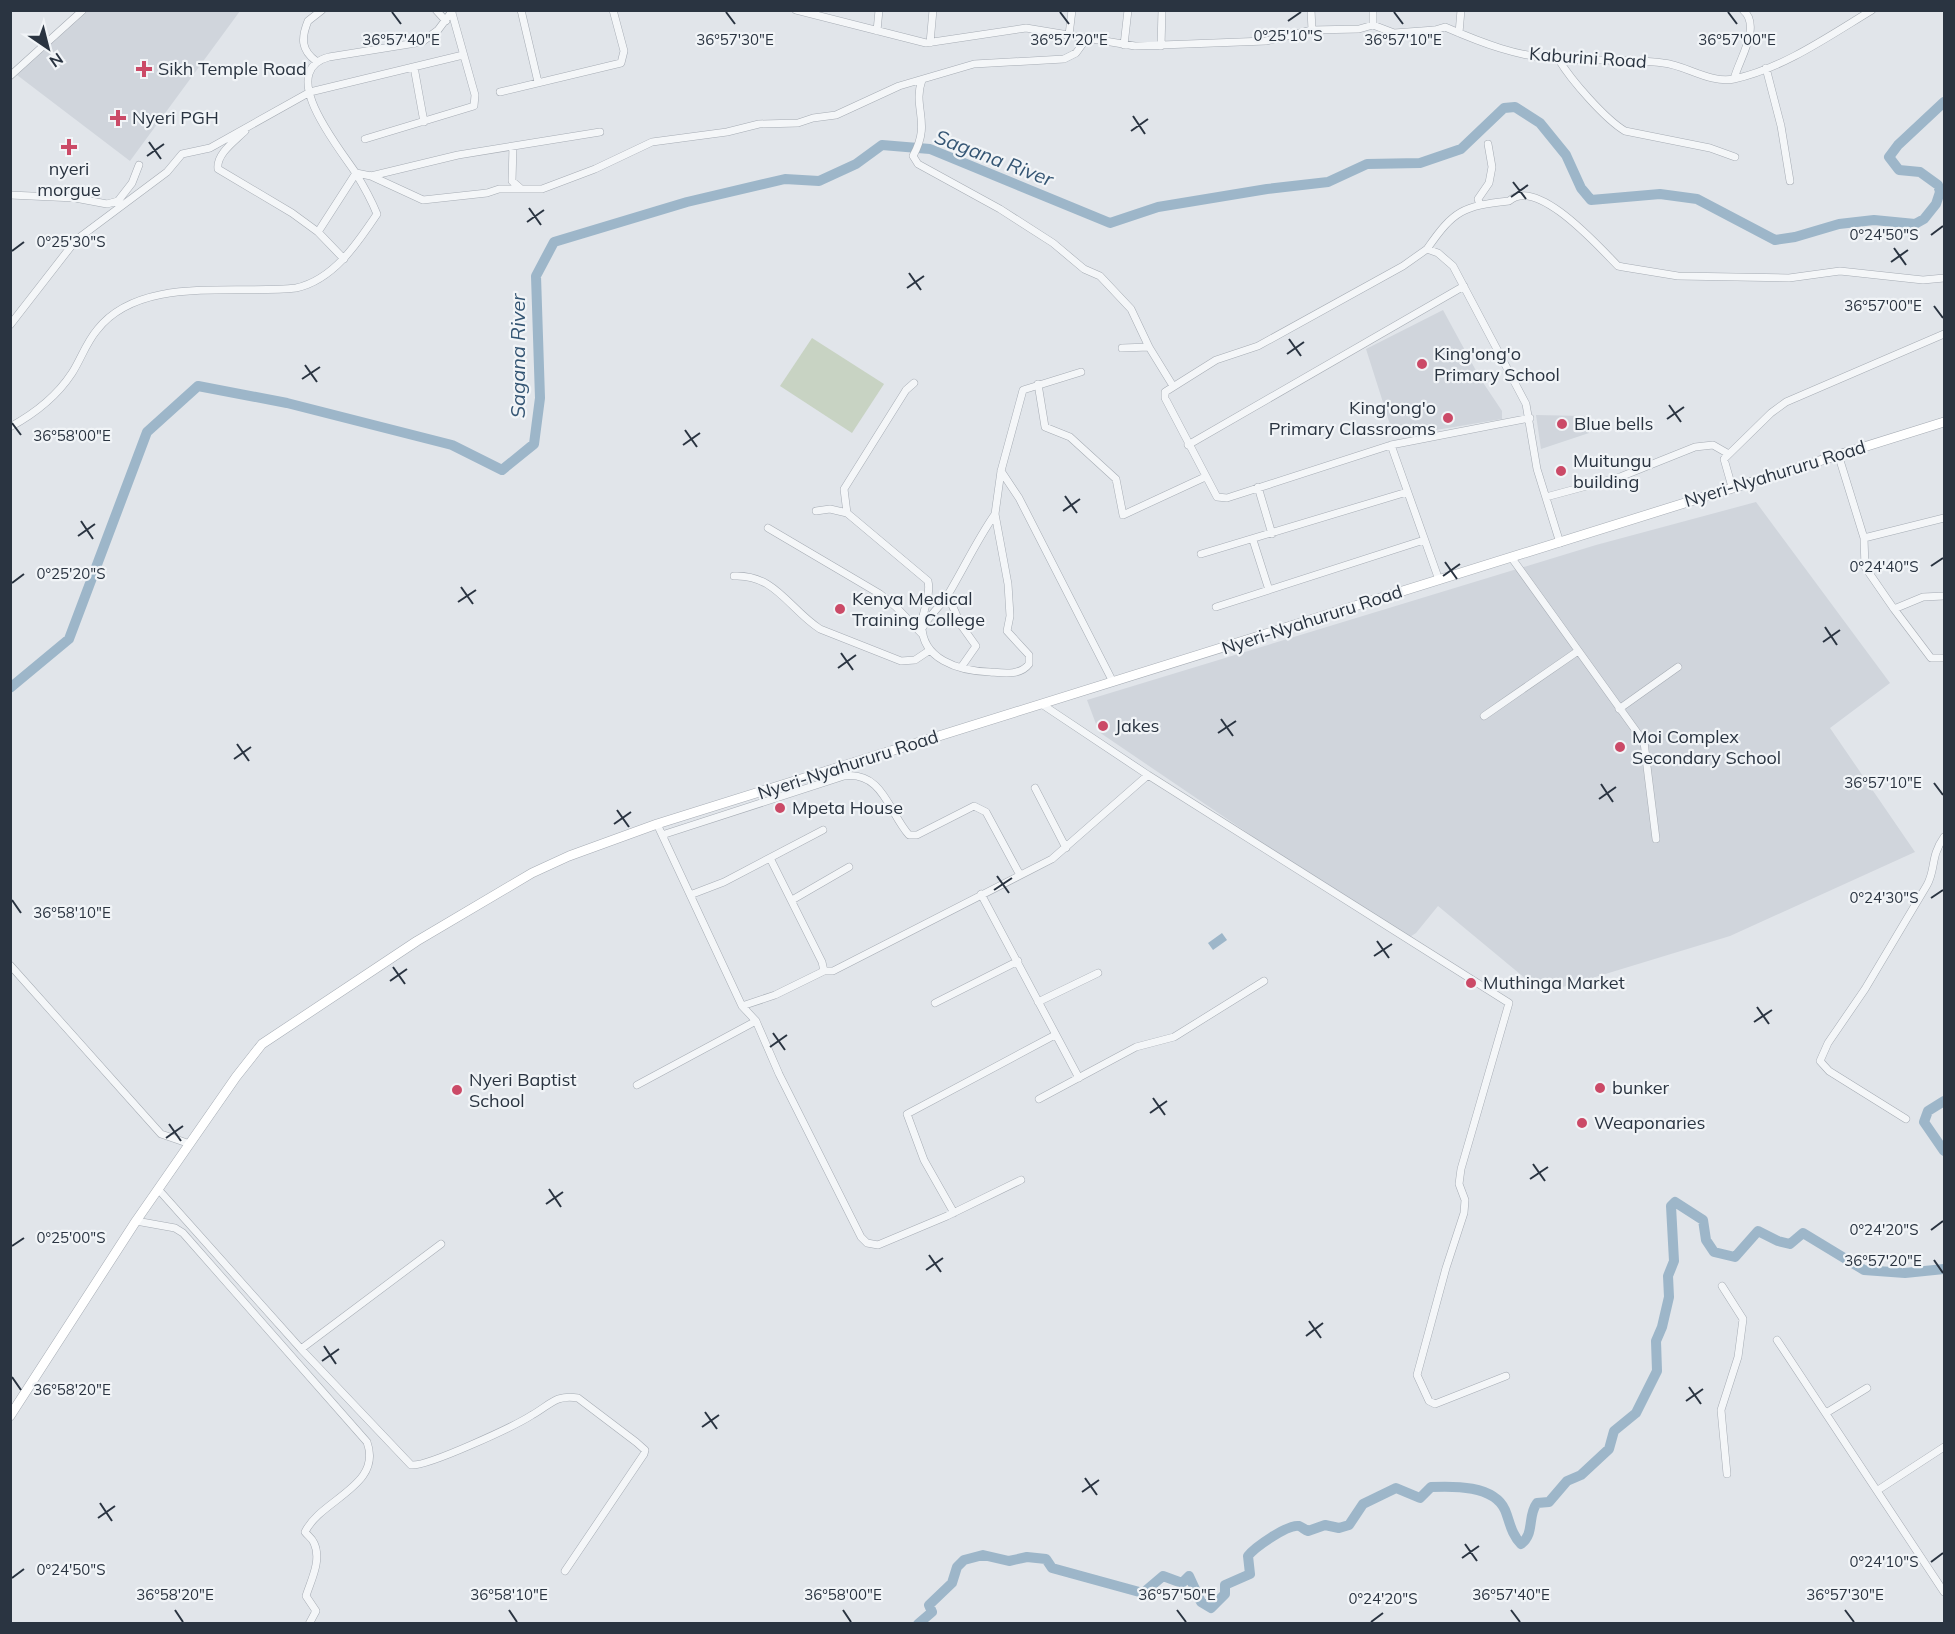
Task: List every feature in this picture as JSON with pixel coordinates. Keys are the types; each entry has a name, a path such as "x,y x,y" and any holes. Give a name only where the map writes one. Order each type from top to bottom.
{"main road":[{"name":"Nyeri-Nyahururu Road","path":"10,1416 136,1221 252,1054 281,1029 417,941 532,873 579,852 657,824 1560,543 1944,420"}],"street":[{"path":"10,76 83,10"},
{"path":"316,61 306,52 303,42 308,21 322,10"},
{"path":"436,10 446,21"},
{"path":"521,10 538,82"},
{"path":"500,92 621,63 624,51 613,10"},
{"name":"Kaburini Road","path":"796,10 910,41 930,43 1026,28 1124,45 1161,46 1266,41 1312,30 1359,28 1373,25 1394,33 1435,30 1445,27 1491,47 1559,60 1665,63 1720,80 1734,79 1808,50 1872,10"},
{"path":"877,31 879,10"},
{"path":"930,43 933,10"},
{"path":"1069,35 1072,10"},
{"path":"1124,45 1128,10"},
{"path":"1161,46 1162,10"},
{"path":"1311,10 1312,30"},
{"path":"1373,10 1373,25"},
{"path":"1459,33 1461,10"},
{"path":"1734,79 1752,30 1751,20 1743,10"},
{"path":"10,427 33,413 63,385 96,330 114,311 125,305 152,295 197,291 275,291 303,287 312,284 344,259 376,214 356,173 331,140 310,92 307,77 309,69 316,61 413,45 431,37 453,12"},
{"path":"365,139 474,106 475,95 453,12"},
{"path":"356,173 371,176 423,200 520,188 542,189 566,182 652,142 727,132 759,124 798,123 813,118 836,115 879,93 974,64 1064,59 1076,53 1087,38"},
{"path":"10,325 79,238 167,172 182,154 210,148 310,92 463,55"},
{"path":"1559,60 1569,75 1614,124 1625,131 1710,148 1735,157"},
{"path":"414,67 424,122"},
{"path":"1766,68 1781,126 1790,182"},
{"path":"922,80 919,90 923,135 913,156 918,164 1000,209 1053,243 1084,269 1100,276 1131,309 1149,347 1173,386"},
{"path":"251,125 223,153 218,170 292,213 318,232 344,259"},
{"path":"371,176 458,155 600,132"},
{"path":"1480,205 1478,199 1489,183 1492,167 1488,144"},
{"path":"513,146 512,180 520,188"},
{"path":"10,195 75,198 107,204 118,201 132,183 139,165"},
{"path":"318,232 356,173"},
{"path":"1530,418 1391,445 1221,498 1213,494 1165,398 1165,392 1216,360 1258,346 1402,266 1427,249 1456,214 1480,205 1509,201 1514,197 1544,200 1618,266 1678,276 1789,278 1840,271 1913,279 1944,278"},
{"path":"1427,249 1447,259 1520,390 1530,418 1532,445 1560,543"},
{"path":"1188,445 1464,286"},
{"path":"1732,487 1724,465 1727,453 1786,402 1944,334"},
{"path":"1122,348 1149,347"},
{"path":"768,528 880,594 923,632 930,650 945,663 980,672 1009,674 1024,669 1029,664 1027,653 1006,631 1010,616 1008,584 995,514 1001,471 1023,390 1081,372"},
{"path":"847,513 844,489 906,390 914,383"},
{"path":"1038,384 1045,427 1070,437 1116,479 1123,515 1205,477"},
{"path":"1391,445 1439,580"},
{"path":"1546,497 1620,477 1695,447 1713,445 1727,453"},
{"path":"1838,454 1864,538 1865,567 1931,658 1944,658"},
{"path":"1001,471 1019,498 1113,682"},
{"path":"1258,487 1272,534"},
{"path":"1201,554 1407,492"},
{"path":"816,511 830,509 847,513 928,581 923,632"},
{"path":"923,632 929,616 948,596 971,550 995,514"},
{"path":"1864,538 1944,518"},
{"path":"1253,540 1269,590"},
{"path":"1216,607 1424,540"},
{"path":"1511,557 1644,742 1656,839"},
{"path":"734,576 752,576 780,591 808,621 820,629 901,661 915,660 930,650"},
{"path":"948,596 961,625 976,646 962,666"},
{"path":"1894,609 1923,597 1944,597"},
{"path":"1485,716 1578,651"},
{"path":"1619,709 1678,667"},
{"path":"1043,705 1148,775 1509,1003 1461,1169 1459,1184 1465,1200 1464,1213 1446,1268 1417,1375 1429,1401 1435,1404 1506,1376"},
{"path":"742,1006 775,995 824,971 833,971 1020,875 1066,848 1148,775"},
{"path":"662,835 844,776 855,776 873,782 882,792 909,835 917,835 974,806 980,807 990,819 1020,875"},
{"path":"1035,788 1066,848"},
{"path":"657,824 742,1006 756,1021 779,1074 861,1237 867,1243 878,1245 954,1213 1021,1180"},
{"path":"690,895 724,882 823,830"},
{"path":"1906,1119 1829,1071 1820,1060 1828,1043 1865,988 1931,878 1931,862 1944,837"},
{"path":"770,858 824,971"},
{"path":"792,900 849,867"},
{"path":"981,894 1079,1078"},
{"path":"935,1003 1018,962"},
{"path":"10,965 153,1127 161,1134 190,1144"},
{"path":"1038,1002 1098,973"},
{"path":"1039,1099 1136,1047 1174,1037 1264,981"},
{"path":"637,1085 756,1021"},
{"path":"954,1213 924,1160 907,1114 1055,1035"},
{"path":"158,1189 301,1349 411,1465 431,1462 532,1416 556,1398 567,1396 578,1398 643,1448 644,1454 565,1571"},
{"path":"136,1221 175,1228 183,1233 368,1442 371,1459 366,1473 316,1517 305,1532 315,1544 316,1555 315,1570 306,1596 316,1611 309,1623"},
{"path":"301,1349 441,1244"},
{"path":"1722,1286 1743,1319 1738,1357 1721,1410 1727,1474"},
{"path":"1777,1340 1944,1592"},
{"path":"1826,1413 1867,1388"},
{"path":"1878,1490 1944,1447"}],"shaded area":[{"name":"Nyeri PGH","path":"88,11 240,11 130,161 17,75"},
{"name":"King'ong'o Primary School","path":"1443,310 1480,378 1502,411 1502,419 1394,437 1366,349"},
{"name":"Blue bells","path":"1536,415 1585,416 1589,433 1541,449"},
{"name":"Moi Complex Secondary School","path":"1756,502 1890,683 1830,728 1915,852 1730,936 1543,993 1438,906 1416,933 1405,940 1099,732 1087,700 1596,545"}],"green space":[{"path":"812,338 884,384 852,433 780,386"}],"water":[{"path":"1222,933 1227,940 1213,950 1208,943"}],"waterway":[{"name":"Sagana River","path":"10,688 69,639 147,432 198,386 287,403 452,445 502,470 534,444 540,398 536,276 554,242 687,202 785,179 819,181 856,164 882,145 930,149 1110,223 1158,207 1267,189 1328,182 1367,164 1420,163 1461,149 1504,108 1515,107 1540,123 1566,155 1581,188 1591,200 1660,194 1697,199 1775,240 1795,237 1839,224 1874,220 1915,224 1924,219 1936,204 1940,192 1938,185 1920,172 1899,170 1889,157 1898,145 1944,102"},
{"path":"1944,1101 1928,1111 1924,1122 1944,1151"},
{"path":"918,1624 932,1612 929,1605 952,1583 957,1567 964,1560 983,1555 1009,1561 1027,1557 1046,1559 1052,1568 1143,1593 1163,1576 1182,1583 1189,1576 1201,1602 1211,1608 1225,1594 1225,1585 1250,1574 1248,1556 1272,1537 1294,1526 1308,1531 1325,1525 1339,1528 1349,1525 1363,1504 1396,1488 1420,1498 1431,1487 1461,1487 1483,1491 1500,1502 1521,1544 1530,1530 1532,1513 1537,1503 1549,1502 1567,1481 1581,1475 1609,1449 1614,1431 1636,1413 1657,1371 1656,1341 1669,1297 1668,1276 1674,1261 1671,1206 1675,1202 1703,1220 1706,1240 1714,1252 1735,1257 1758,1231 1790,1244 1803,1233 1864,1270 1905,1273 1944,1269"}],"place":[{"name":"Sikh Temple Road","path":"144,69"},
{"name":"Nyeri PGH","path":"118,118"},
{"name":"nyeri morgue","path":"69,147"},
{"name":"King'ong'o Primary School","path":"1422,364"},
{"name":"King'ong'o Primary Classrooms","path":"1448,418"},
{"name":"Blue bells","path":"1562,424"},
{"name":"Muitungu building","path":"1561,471"},
{"name":"Kenya Medical Training College","path":"840,609"},
{"name":"Jakes","path":"1103,726"},
{"name":"Moi Complex Secondary School","path":"1620,747"},
{"name":"Mpeta House","path":"780,808"},
{"name":"Muthinga Market","path":"1471,983"},
{"name":"bunker","path":"1600,1088"},
{"name":"Nyeri Baptist School","path":"457,1090"},
{"name":"Weaponaries","path":"1582,1123"}]}
